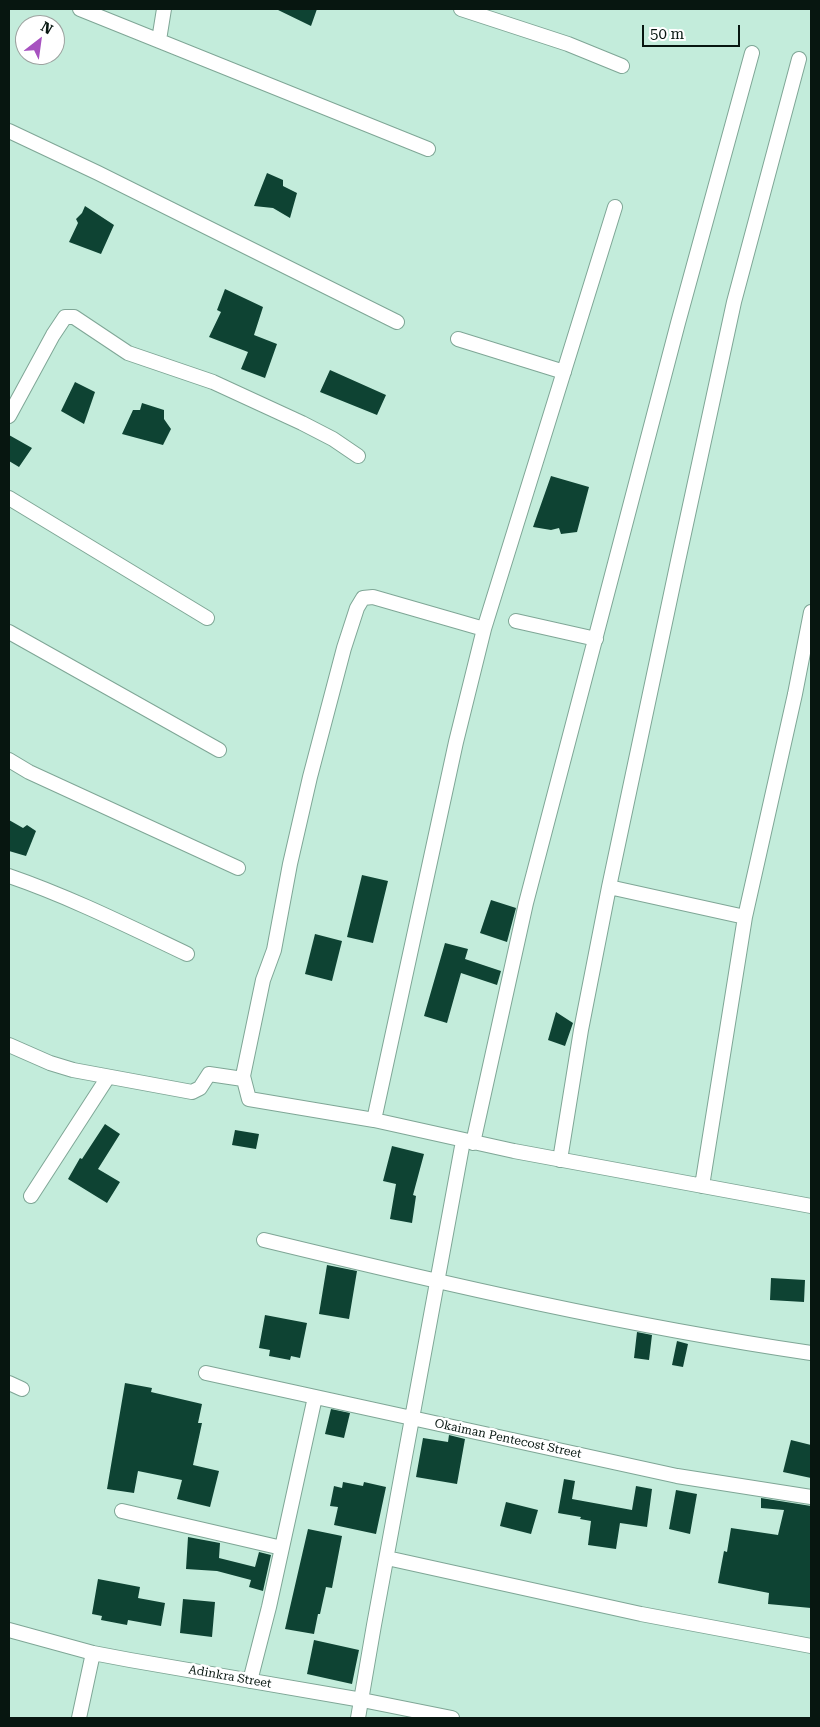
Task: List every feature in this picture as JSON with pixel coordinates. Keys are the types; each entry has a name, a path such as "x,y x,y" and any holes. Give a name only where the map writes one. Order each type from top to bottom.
{"street":[{"path":"80,9 428,149"},
{"path":"159,40 164,9"},
{"path":"461,9 568,44 622,66"},
{"path":"358,1718 437,1281 468,1142 526,903 678,323 752,53"},
{"path":"560,1160 581,1030 609,887 734,302 799,59"},
{"path":"9,131 98,173 397,322"},
{"path":"374,1120 456,742 484,629 615,208"},
{"path":"9,416 57,329 65,317 74,317 128,353 213,382 310,427 333,439 358,456"},
{"path":"458,339 564,372"},
{"path":"9,498 207,618"},
{"path":"484,629 373,597 363,598 357,608 344,648 310,777 290,864 274,950 264,980 239,1079 249,1099 374,1120 468,1142 811,1206"},
{"path":"702,1186 745,917 795,694 811,612"},
{"path":"516,621 596,639"},
{"path":"9,632 219,750"},
{"path":"9,760 38,776 238,868"},
{"path":"9,876 86,906 187,954"},
{"path":"609,887 745,917"},
{"path":"9,1045 50,1064 73,1070 192,1092 200,1088 209,1074 239,1079"},
{"path":"31,1196 108,1077"},
{"path":"264,1240 437,1281 680,1332 811,1353"},
{"name":"Okaiman Pentecost Street","path":"206,1373 677,1476 811,1497"},
{"path":"9,1383 22,1389"},
{"path":"250,1681 282,1548 314,1397"},
{"path":"122,1511 282,1548"},
{"path":"387,1558 641,1614 811,1646"},
{"name":"Adinkra Street","path":"9,1630 93,1653 362,1700 452,1718"},
{"path":"79,1718 93,1653"}],"building":[{"path":"276,9 317,9 311,26"},
{"path":"267,173 283,180 283,186 297,193 290,218 273,208 254,206"},
{"path":"85,206 114,225 101,254 69,242 78,223 76,219 82,213"},
{"path":"225,289 263,307 254,335 277,344 265,378 241,369 248,352 209,337 221,312 217,310"},
{"path":"330,370 386,395 377,415 320,392"},
{"path":"75,382 95,392 84,424 61,411"},
{"path":"142,403 164,410 164,419 171,429 163,445 122,434 133,410 140,410"},
{"path":"9,435 32,448 19,467 9,461"},
{"path":"551,476 589,487 577,532 561,534 559,528 551,530 533,527"},
{"path":"9,820 23,828 27,825 36,831 26,856 9,851"},
{"path":"362,875 388,881 373,943 347,937"},
{"path":"491,900 516,908 507,942 480,933"},
{"path":"315,934 342,941 332,981 305,974"},
{"path":"445,943 468,949 465,959 501,971 497,985 461,973 447,1023 424,1016"},
{"path":"556,1012 573,1023 565,1046 548,1040"},
{"path":"105,1124 120,1134 98,1169 120,1182 107,1203 68,1179 80,1158 82,1159"},
{"path":"235,1130 259,1134 256,1149 232,1145"},
{"path":"392,1146 424,1154 413,1195 416,1196 412,1223 390,1219 396,1184 383,1181"},
{"path":"327,1265 357,1271 349,1319 319,1314"},
{"path":"771,1278 805,1280 804,1302 770,1300"},
{"path":"265,1315 307,1323 300,1358 291,1356 290,1360 269,1356 270,1350 259,1348"},
{"path":"637,1332 652,1335 649,1360 634,1358"},
{"path":"677,1341 688,1344 683,1367 672,1365"},
{"path":"125,1383 152,1388 151,1392 202,1404 198,1423 202,1423 193,1465 219,1471 210,1507 177,1499 182,1480 138,1471 134,1493 107,1489"},
{"path":"331,1409 350,1413 344,1438 325,1434"},
{"path":"449,1435 465,1439 457,1484 416,1477 423,1438 448,1442"},
{"path":"791,1440 811,1445 811,1478 783,1472"},
{"path":"564,1479 575,1481 572,1499 632,1510 636,1486 652,1489 647,1527 620,1523 616,1549 588,1545 591,1521 580,1519 581,1517 558,1513"},
{"path":"343,1482 363,1486 364,1482 386,1487 376,1534 334,1525 338,1507 330,1506 334,1486 342,1488"},
{"path":"676,1490 697,1494 690,1534 669,1529"},
{"path":"761,1498 811,1506 811,1608 768,1604 769,1593 718,1583 724,1551 727,1552 731,1528 778,1535 784,1510 761,1508"},
{"path":"506,1502 538,1510 531,1534 500,1526"},
{"path":"308,1529 342,1536 332,1588 326,1587 314,1634 285,1629"},
{"path":"188,1537 220,1543 219,1558 255,1567 259,1552 271,1555 263,1591 249,1587 251,1580 217,1571 186,1569"},
{"path":"98,1579 140,1587 138,1598 165,1603 161,1626 128,1620 127,1625 101,1620 102,1616 92,1614"},
{"path":"183,1599 215,1602 212,1637 180,1633"},
{"path":"314,1640 359,1650 352,1684 307,1674"}]}
